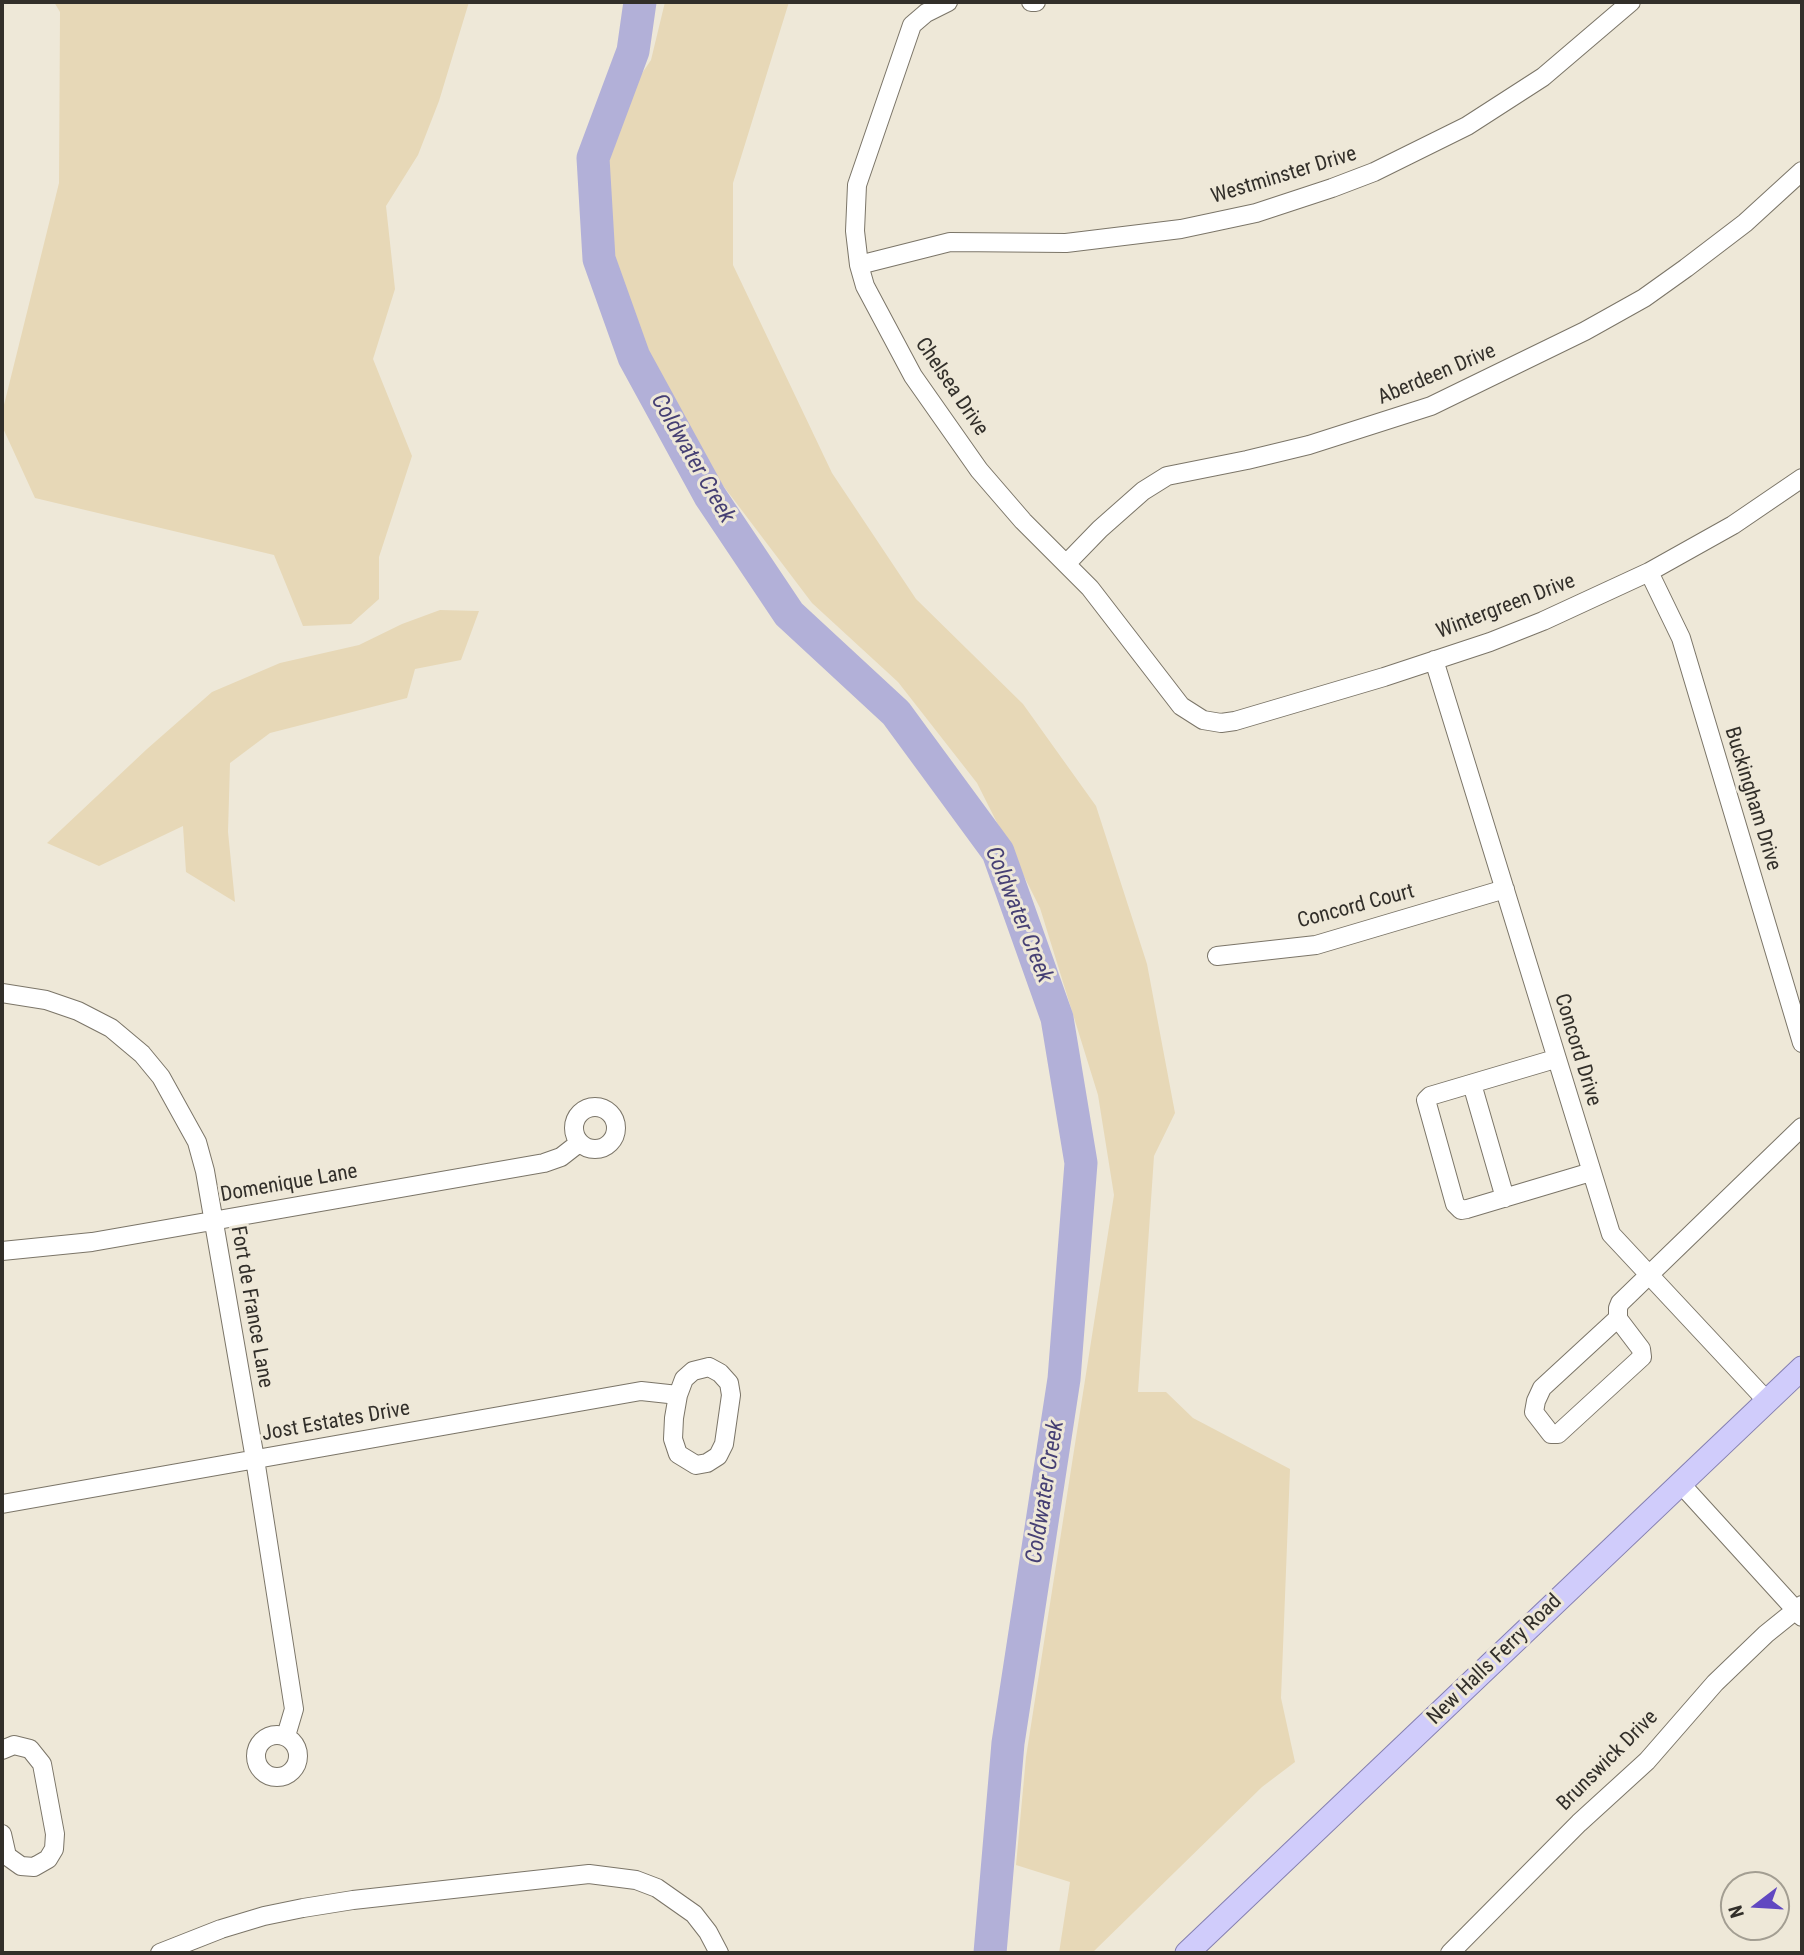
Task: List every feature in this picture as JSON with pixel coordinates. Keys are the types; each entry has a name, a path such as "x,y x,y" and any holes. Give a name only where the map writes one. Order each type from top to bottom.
{"main road":[{"name":"New Halls Ferry Road","path":"1187,1953 1802,1368"}],"street":[{"name":"Chelsea Drive","path":"948,2 926,13 912,25 857,185 855,230 859,265 865,286 913,376 972,460 1023,521 1067,563 1115,619 1181,706 1203,720"},
{"path":"1031,2 1036,2"},
{"name":"Westminster Drive","path":"859,265 950,242 1066,243 1181,229 1256,213 1332,188 1374,172 1467,126 1543,77 1632,2"},
{"name":"Aberdeen Drive","path":"1067,563 1100,528 1143,491 1167,476 1309,446 1432,406 1585,331 1644,298 1686,268 1745,223 1802,171"},
{"name":"Wintergreen Drive","path":"1203,720 1221,723 1235,720 1490,642 1543,621 1649,572 1733,525 1802,478"},
{"name":"Buckingham Drive","path":"1649,572 1681,638 1802,1042"},
{"name":"Concord Drive","path":"1434,660 1611,1234 1767,1401"},
{"name":"Concord Court","path":"1217,956 1316,945 1505,889"},
{"name":"Fort de France Lane","path":"2,993 46,1000 78,1011 111,1028 142,1054 161,1077 197,1142 205,1171 255,1459 294,1709 286,1737"},
{"path":"1556,1059 1430,1096 1426,1100 1457,1207 1466,1209 1591,1172"},
{"path":"1472,1084 1506,1198"},
{"path":"1618,1318 1542,1388 1534,1406 1536,1416 1551,1434 1558,1434 1640,1360 1643,1353 1641,1349 1620,1324 1620,1303 1802,1127"},
{"name":"Domenique Lane","path":"2,1251 92,1242 544,1163 561,1157 579,1143"},
{"path":"709,1367 720,1373 729,1383 731,1395 724,1444 718,1456 707,1463 696,1465 678,1454 673,1439 678,1395 684,1379 693,1371 709,1367"},
{"name":"Jost Estates Drive","path":"2,1504 641,1391 678,1395"},
{"path":"1680,1483 1801,1611"},
{"name":"Brunswick Drive","path":"1450,1953 1579,1823 1647,1761 1715,1684 1766,1634 1801,1611"},
{"path":"2,1749 14,1745 30,1749 42,1764 55,1834 54,1849 48,1859 34,1867 21,1866 7,1856 2,1834"},
{"path":"160,1953 221,1929 303,1908 589,1874 636,1880 657,1888 694,1914 719,1953"}],"shaded area":[{"path":"54,2 469,2 439,101 418,155 386,206 395,289 373,359 412,456 379,557 379,599 351,624 303,626 274,555 35,498 2,426 2,413 59,183 60,12"},
{"path":"665,2 789,2 733,183 733,265 832,473 916,599 1023,704 1096,806 1147,964 1175,1113 1154,1156 1138,1392 1166,1392 1193,1418 1290,1469 1281,1698 1295,1762 1262,1787 1092,1953 1059,1953 1070,1882 1016,1865 1026,1757 1114,1195 1098,1095 1040,908 977,783 898,682 812,603 712,471 653,381 612,289 602,229 607,152 634,85 651,60"},
{"path":"440,610 479,611 461,660 415,669 407,698 270,733 230,763 228,832 235,902 186,872 183,826 99,866 47,843 212,692 280,663 359,645 402,624"}],"waterway":[{"name":"Coldwater Creek","path":"640,2 633,51 593,158 599,259 634,357 710,496 789,614 896,713 998,852 1057,1018 1081,1163 1064,1379 1008,1743 990,1953"}]}
